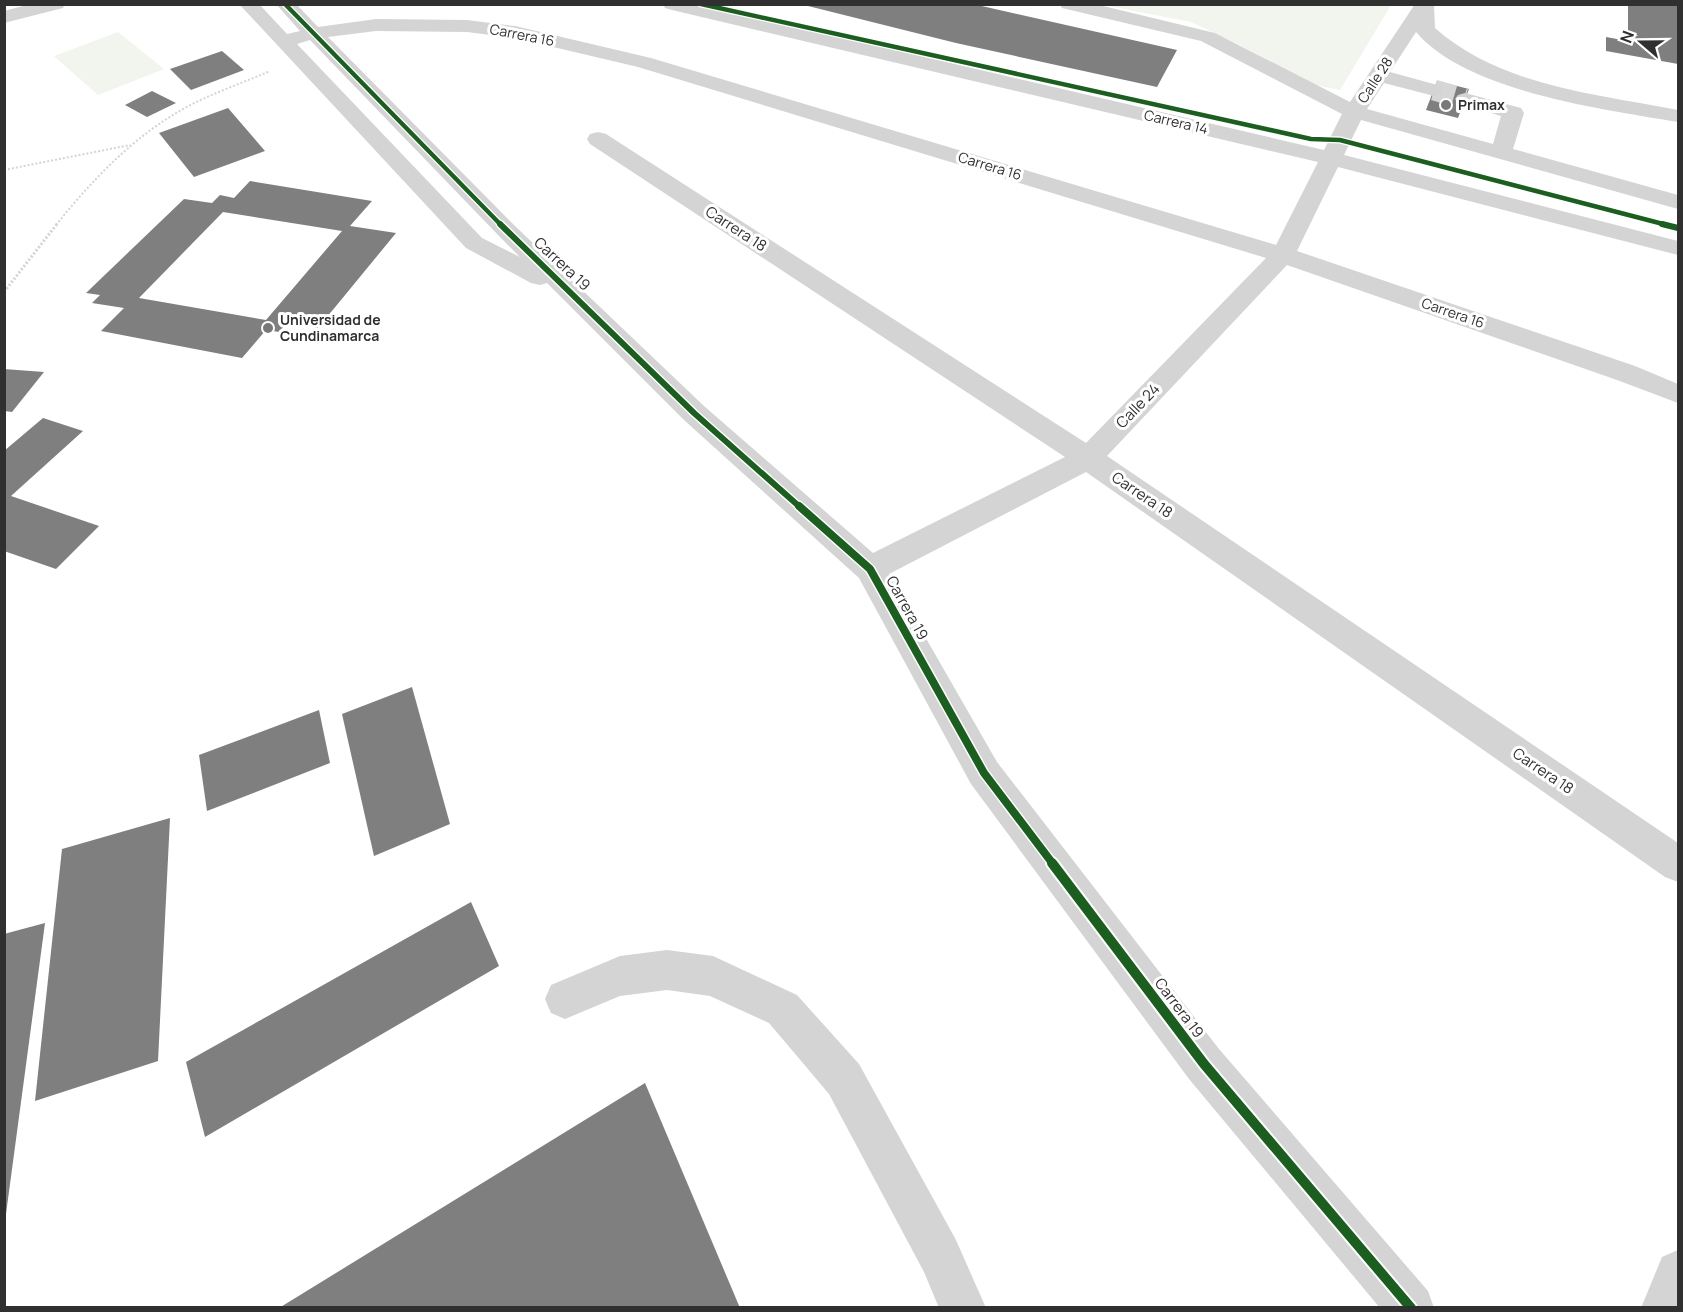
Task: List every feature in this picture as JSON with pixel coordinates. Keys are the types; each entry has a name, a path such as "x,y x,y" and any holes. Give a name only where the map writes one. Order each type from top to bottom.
{"street":[{"path":"4,17 56,4"},
{"name":"Carrera 19","path":"249,4 474,243 576,296"},
{"name":"Carrera 19","path":"285,4 507,231 694,413 870,569 984,773 1204,1064 1411,1308"},
{"name":"Carrera 14","path":"672,4 1330,158 1678,249"},
{"path":"1069,4 1208,38 1354,112 1678,202"},
{"path":"1424,5 1425,30 1448,49 1480,67 1555,90 1678,117"},
{"name":"Calle 28","path":"1330,158 1354,112 1424,5"},
{"name":"Carrera 16","path":"285,41 314,33 376,25 467,26 515,32 644,62 1283,255 1626,373 1678,394"},
{"path":"1378,75 1434,90"},
{"path":"1465,99 1513,113 1501,152"},
{"name":"Carrera 18","path":"598,139 1088,458 1678,864"},
{"name":"Calle 24","path":"870,569 1088,458 1283,255 1330,158"},
{"path":"565,999 620,976 667,970 713,976 783,1009 844,1079 940,1256 963,1308"},
{"path":"1664,1308 1678,1273"}],"path":[{"path":"4,292 40,244 131,145 173,115 241,83 302,60"},
{"path":"4,170 131,145"}],"shaded area":[{"path":"1104,5 1391,5 1340,90 1311,84 1240,45 1191,22"},
{"path":"118,32 164,69 98,95 54,56"}],"building":[{"path":"800,4 973,4 1177,50 1157,87 956,43"},
{"path":"1628,4 1678,4 1678,64 1606,51 1606,37 1628,41"},
{"path":"222,51 244,70 191,90 170,69"},
{"name":"Primax","path":"1437,81 1469,89 1458,118 1426,110"},
{"path":"152,91 176,103 147,117 125,105"},
{"path":"228,108 265,151 194,177 159,133"},
{"path":"250,181 372,201 350,226 396,233 318,328 288,322 279,332 266,330 242,358 101,331 124,308 92,303 100,295 86,293 184,199 212,203 220,195 234,198","holes":["223,212 342,231 266,320 139,298"]},
{"path":"4,369 44,372 12,412 4,411"},
{"path":"43,418 83,431 11,496 99,526 56,569 4,551 4,451"},
{"path":"412,687 450,824 374,856 342,714"},
{"path":"319,710 330,763 207,811 199,755"},
{"path":"170,818 158,1061 35,1101 62,849"},
{"path":"471,902 499,966 205,1137 186,1062"},
{"path":"45,923 6,1214 4,1214 4,934"},
{"path":"645,1083 740,1308 279,1308"}],"tunnel":[{"path":"1434,90 1465,99"}],"cycle path":[{"path":"285,4 507,231 694,413 870,569 984,773 1204,1064 1411,1308"},
{"path":"701,4 1311,139 1340,140 1678,228"}],"place":[{"name":"Primax","path":"1446,105"},
{"name":"Universidad de Cundinamarca","path":"268,328"}]}
